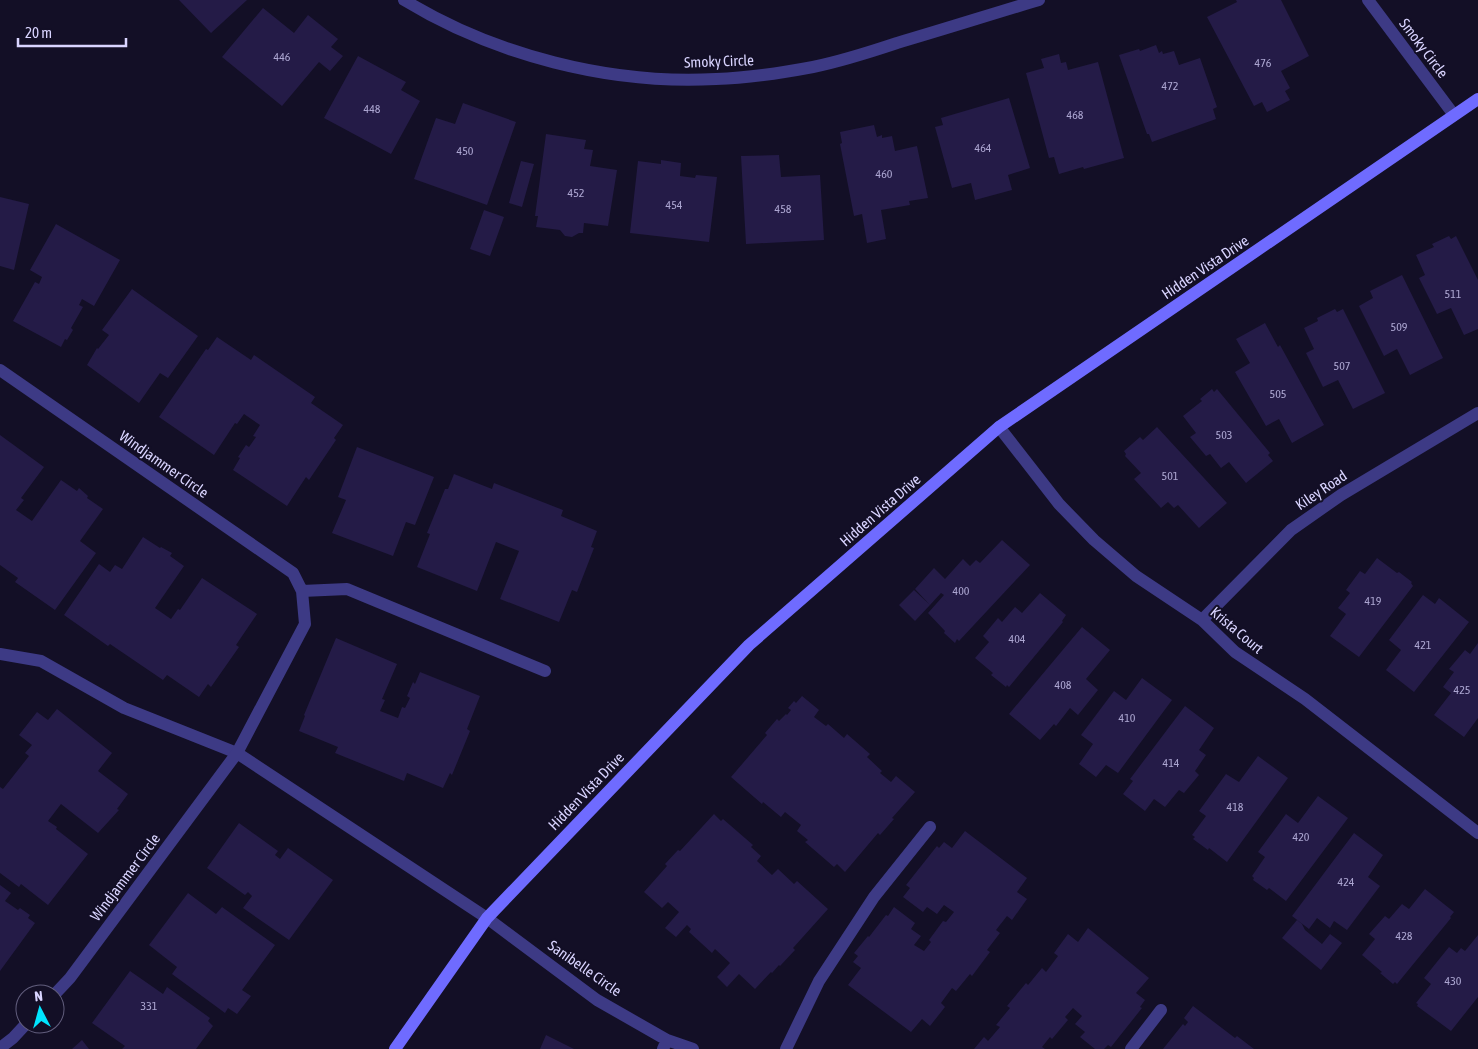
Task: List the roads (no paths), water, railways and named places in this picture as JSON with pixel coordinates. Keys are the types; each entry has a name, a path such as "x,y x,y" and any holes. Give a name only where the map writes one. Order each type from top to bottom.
{"street":[{"name":"Smoky Circle","path":"404,0 422,11 467,32 513,50 562,64 613,74 663,79 714,79 765,75 816,66 1039,0"},
{"name":"Smoky Circle","path":"1368,0 1454,115"},
{"name":"Hidden Vista Drive","path":"395,1049 488,918 749,645 999,427 1478,99"},
{"name":"Windjammer Circle","path":"0,370 293,573 302,591 305,624 237,753 64,984"},
{"name":"Kiley Road","path":"1202,620 1291,530 1341,495 1478,413"},
{"name":"Krista Court","path":"999,427 1058,504 1094,540 1136,576 1202,620 1235,652 1305,699 1478,833"},
{"path":"302,591 347,589 545,671"},
{"path":"0,654 41,661 124,708 237,753 488,918"},
{"path":"786,1049 819,981 874,897 930,827"},
{"name":"Sanibelle Circle","path":"488,918 597,1000 665,1045 693,1049"},
{"path":"1131,1049 1161,1010"},
{"path":"0,1048 17,1034"}]}
